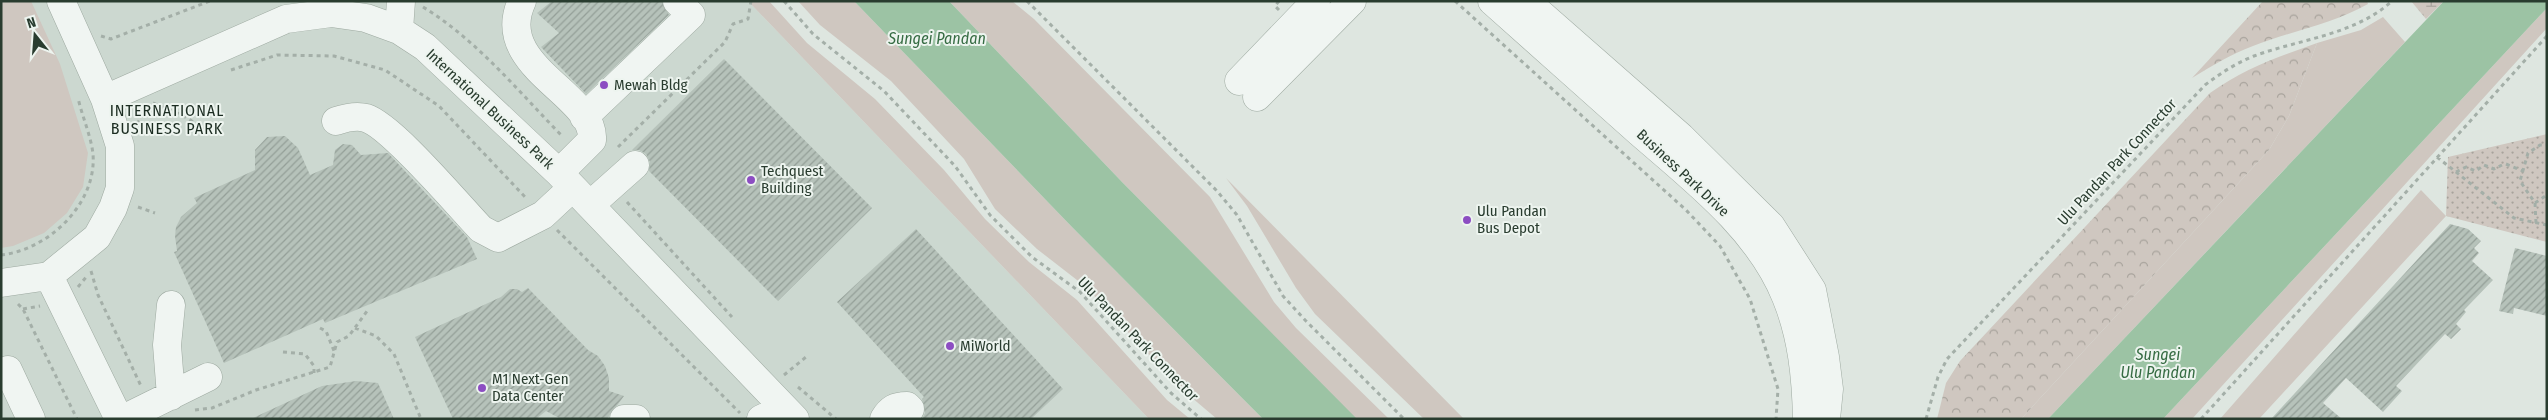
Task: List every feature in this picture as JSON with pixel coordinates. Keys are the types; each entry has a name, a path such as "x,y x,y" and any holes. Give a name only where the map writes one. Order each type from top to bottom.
{"street":[{"path":"8,292 49,276 97,237 113,208 120,188 120,146 105,98 60,1"},
{"path":"522,1 519,8 517,29 526,58 584,117 592,130 592,140 579,153 573,189"},
{"path":"584,117 691,15 678,1"},
{"path":"1316,1 1248,89 1348,2"},
{"name":"Business Park Drive","path":"1492,1 1720,203 1765,257 1786,295 1798,330 1805,368 1814,400 1826,419"},
{"name":"Business Park Drive","path":"1526,1 1681,137 1771,226 1812,290 1825,357 1814,400"},
{"path":"399,30 412,4"},
{"name":"International Business Park","path":"105,98 292,10 331,13 368,10 425,47 573,189 780,415"},
{"path":"336,121 352,117 366,118 387,130 481,230 498,238 542,215 573,189 611,185 626,158"},
{"path":"49,276 119,419"},
{"path":"169,404 167,345 171,305"},
{"path":"8,370 31,419"},
{"path":"123,419 169,404 208,377"},
{"path":"884,419 889,410 897,406 906,406 910,409"},
{"path":"624,419 636,419"}],"path":[{"path":"98,35 111,39 210,1"},
{"path":"626,158 725,42 733,24 748,20 751,1"},
{"name":"Ulu Pandan Park Connector","path":"784,1 813,34 884,91 955,166 990,215 1032,257 1080,292 1171,393 1201,419"},
{"path":"1027,1 1217,191 1236,215 1283,296 1404,419"},
{"path":"1455,1 1686,210 1720,246 1750,299 1778,389 1776,419"},
{"name":"Ulu Pandan Park Connector","path":"1926,419 1938,377 1946,359 2205,85 2227,68 2255,56 2356,25 2383,10 2392,1"},
{"path":"412,4 451,24 486,56 579,153"},
{"path":"2201,419 2547,36"},
{"path":"1,254 14,253 45,239 71,217 88,190 93,154 76,90"},
{"path":"150,102 178,114 206,132 215,135"},
{"path":"2536,223 2535,202 2520,181 2528,153 2540,145 2547,145"},
{"path":"2437,157 2514,218 2547,225"},
{"path":"2456,172 2466,167 2476,171 2484,165 2494,169 2504,164 2523,171"},
{"path":"611,185 738,324"},
{"path":"2535,202 2547,195"},
{"path":"132,205 155,213"},
{"path":"93,263 91,272 98,295 169,404 212,408 256,390 330,367 337,342 349,336 367,311"},
{"path":"8,292 23,309 77,419"},
{"path":"320,328 326,331 328,342 335,351"},
{"path":"355,328 376,336 394,354 421,419"},
{"path":"283,352 305,354 314,366 314,373"},
{"path":"793,370 806,357"},
{"path":"779,368 836,419"}],"shaded area":[{"name":"International Business Park","path":"1,1 748,1 1149,419 1,419"}],"green space":[{"path":"1,1 31,1 60,64 88,153 83,187 67,213 44,233 13,246 1,248"},
{"path":"748,1 769,1 807,43 875,99 944,170 985,219 1029,262 1077,300 1167,400 1190,419 1149,419"},
{"path":"798,1 854,1 1071,226 1263,419 1217,419 1178,386 1086,287 1037,249 995,209 964,159 891,81 820,25"},
{"path":"949,1 1012,1 1034,19 1210,197 1274,302 1296,328 1389,419 1356,419 1122,182"},
{"path":"2263,1 2367,1 2368,4 2341,17 2245,49 2192,78"},
{"path":"2411,1 2444,1 2426,19"},
{"path":"2547,8 2547,28 2192,419 2163,419"},
{"path":"2383,17 2405,42 2048,419 2021,419 2269,150 2289,116 2317,43 2361,30"},
{"path":"2317,43 2289,116 2269,150 2021,419 1937,419 1946,383 1960,361 2210,93 2249,70 2275,58"},
{"path":"2547,134 2547,242 2446,216 2448,157"},
{"path":"1226,178 1464,419 1424,419 1315,314 1296,288 1247,206"},
{"path":"2421,190 2446,216 2259,419 2220,419"}],"water":[{"name":"Sungei Pandan","path":"854,1 949,1 1122,182 1357,419 1263,419 1071,226"},
{"name":"Sungei Ulu Pandan","path":"2444,1 2547,1 2547,8 2163,419 2048,419"}],"building":[{"name":"Mewah Bldg","path":"552,1 662,1 669,15 586,94 541,47 559,33 537,13"},
{"name":"Techquest Building","path":"724,59 872,208 778,301 649,171 650,162 646,154 639,150 632,150"},
{"path":"285,136 298,148 310,175 333,165 335,150 343,144 352,145 361,155 388,153 467,237 477,259 325,323 323,319 224,363 174,252 177,251 176,227 181,217 197,203 194,198 255,170 255,150 267,137"},
{"path":"2450,224 2468,229 2481,241 2474,248 2479,253 2472,261 2493,280 2464,310 2466,312 2456,324 2461,329 2451,339 2445,334 2396,386 2402,391 2383,412 2346,378 2323,403 2342,419 2271,419"},
{"name":"MiWorld","path":"916,229 1063,389 1031,419 922,419 925,413 922,399 924,397 837,302"},
{"path":"2515,248 2547,256 2547,316 2514,308 2513,314 2499,311"},
{"path":"528,288 588,350 598,356 605,366 609,378 609,391 624,396 607,419 561,419 546,411 536,419 453,419 415,337 501,297 510,289 517,289 522,292"},
{"path":"356,381 378,383 394,419 251,419 322,386"}],"place":[{"name":"Mewah Bldg","path":"604,85"},
{"name":"Techquest Building","path":"751,180"},
{"name":"Ulu Pandan Bus Depot","path":"1467,220"},
{"name":"MiWorld","path":"950,346"},
{"name":"M1 Next-Gen Data Center","path":"482,388"}],"district":[{"name":"INTERNATIONAL BUSINESS PARK","path":"167,119"}]}
